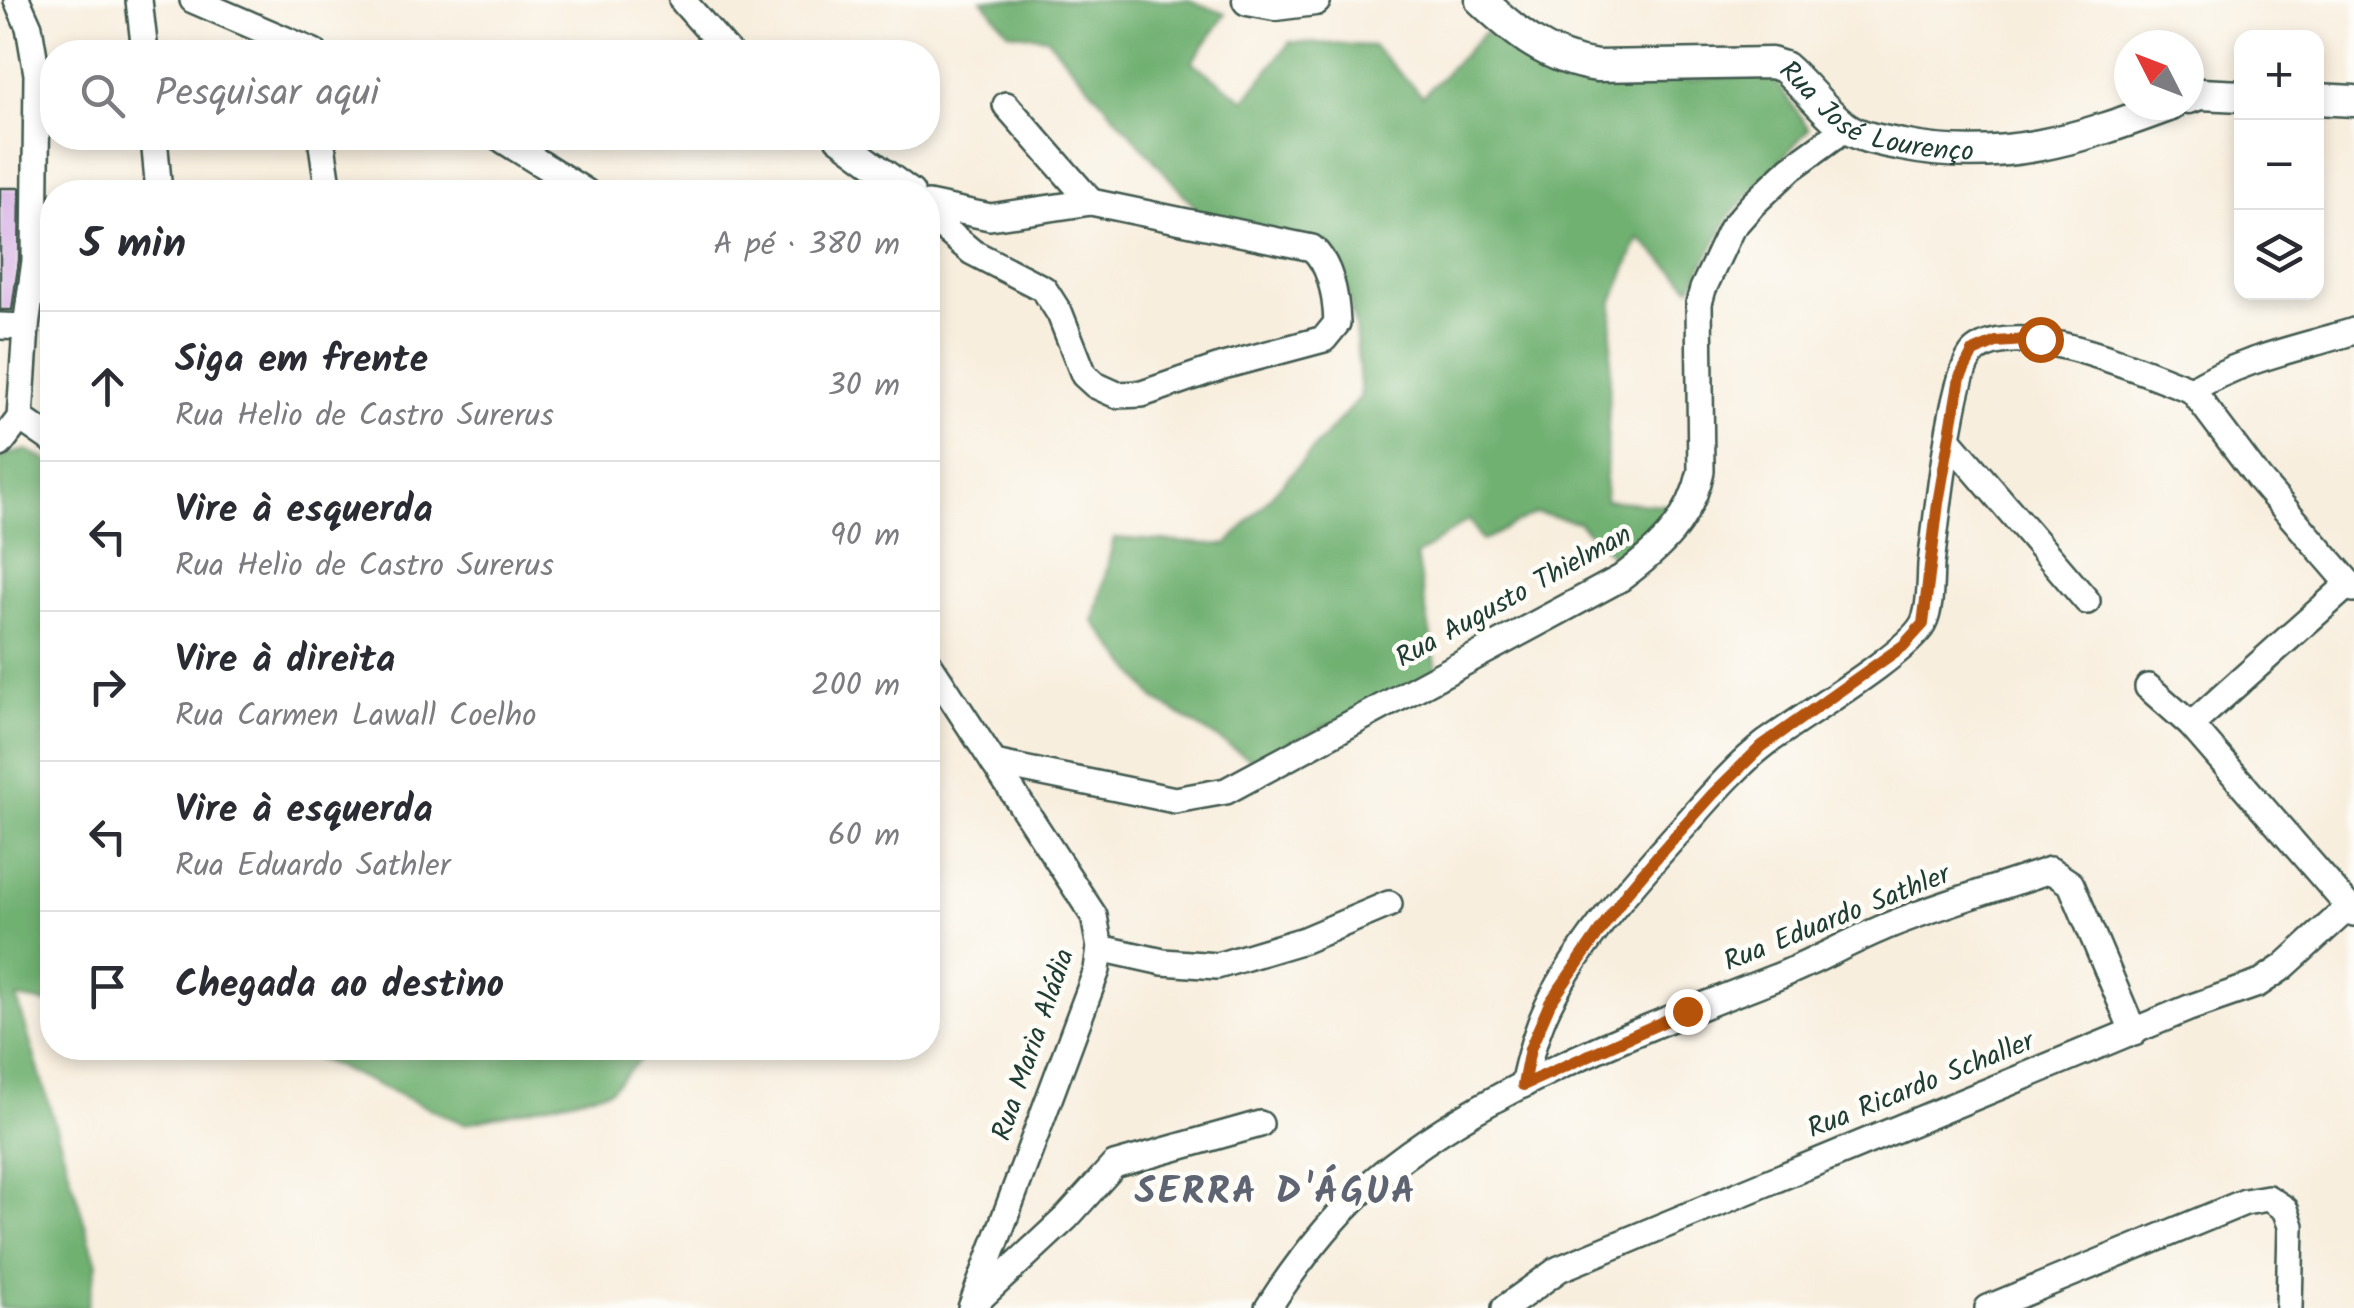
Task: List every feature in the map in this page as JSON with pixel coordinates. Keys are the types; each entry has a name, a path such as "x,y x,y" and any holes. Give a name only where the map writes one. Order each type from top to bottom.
{"street":[{"path":"0,444 20,418 13,327 35,261 37,74 29,26 17,0"},
{"path":"139,0 143,40"},
{"path":"193,0 286,40"},
{"path":"682,0 717,40"},
{"path":"1248,0 1275,5 1315,0"},
{"name":"Rua José Lourenço","path":"1482,0 1530,42 1571,62 1597,66 1771,63 1784,67 1846,128 1874,139 1940,153 2035,149 2125,120"},
{"path":"2204,94 2234,96"},
{"path":"2324,99 2354,101"},
{"path":"1006,105 1092,202"},
{"name":"Rua Augusto Thielman","path":"994,763 1176,800 1226,791 1621,578 1659,550 1677,528 1702,471 1699,303 1731,229 1791,168 1846,128"},
{"path":"155,150 158,180"},
{"path":"323,150 327,180"},
{"path":"519,150 567,180"},
{"path":"854,150 894,180"},
{"path":"940,209 990,216 1092,202 1312,248 1322,259 1334,293 1337,323 1324,339 1224,366 1142,394 1116,395 1094,385 1084,375 1060,314 1044,289 972,252 940,225"},
{"path":"2192,390 2207,380 2258,361 2354,331"},
{"path":"1523,1085 1530,1049 1550,1003 1584,950 1650,865 1762,746 1903,646 1923,624 1960,377 1973,352 1996,342 2040,339 2192,390 2260,479 2352,587 2191,725"},
{"path":"20,418 40,432"},
{"path":"1949,440 2087,601"},
{"name":"Rua Maria Aládia","path":"940,680 1094,916 1100,948 1097,970 972,1307"},
{"path":"2148,687 2191,725 2351,910"},
{"name":"Rua Eduardo Sathler","path":"1268,1308 1326,1230 1391,1166 1523,1085 1886,927 2050,870 2071,884 2134,1032"},
{"path":"1100,948 1163,962 1217,966 1304,940 1389,904"},
{"name":"Rua Ricardo Schaller","path":"1505,1308 1559,1269 2189,1008 2258,984 2351,910"},
{"path":"972,1307 1114,1165 1260,1124"},
{"path":"1988,1308 2245,1202 2268,1198 2284,1208 2291,1226 2289,1308"}],"green space":[{"path":"982,0 1189,0 1226,14 1192,62 1245,100 1290,42 1373,46 1423,96 1485,32 1536,68 1586,79 1651,81 1770,72 1809,129 1730,216 1691,287 1639,238 1613,301 1605,500 1675,506 1614,558 1578,522 1536,513 1482,541 1469,519 1416,556 1438,675 1252,760 1156,700 1094,622 1114,538 1227,545 1361,396 1355,327 1347,290 1322,243 1208,222 1046,37 1009,32"},
{"path":"27,450 40,457 40,1002 17,998 97,1264 87,1308 0,1308 0,456"},
{"path":"321,1060 639,1060 610,1090 464,1124"}],"building":[{"path":"0,188 20,188 19,260 12,310 0,310"}],"district":[{"name":"SERRA D'ÁGUA","path":"1276,1193"}],"route":[{"path":"1687,1011 1523,1085 1530,1049 1550,1003 1584,950 1661,852 1762,746 1903,646 1923,624 1938,503 1960,377 1973,352 1996,342 2040,339"}]}
